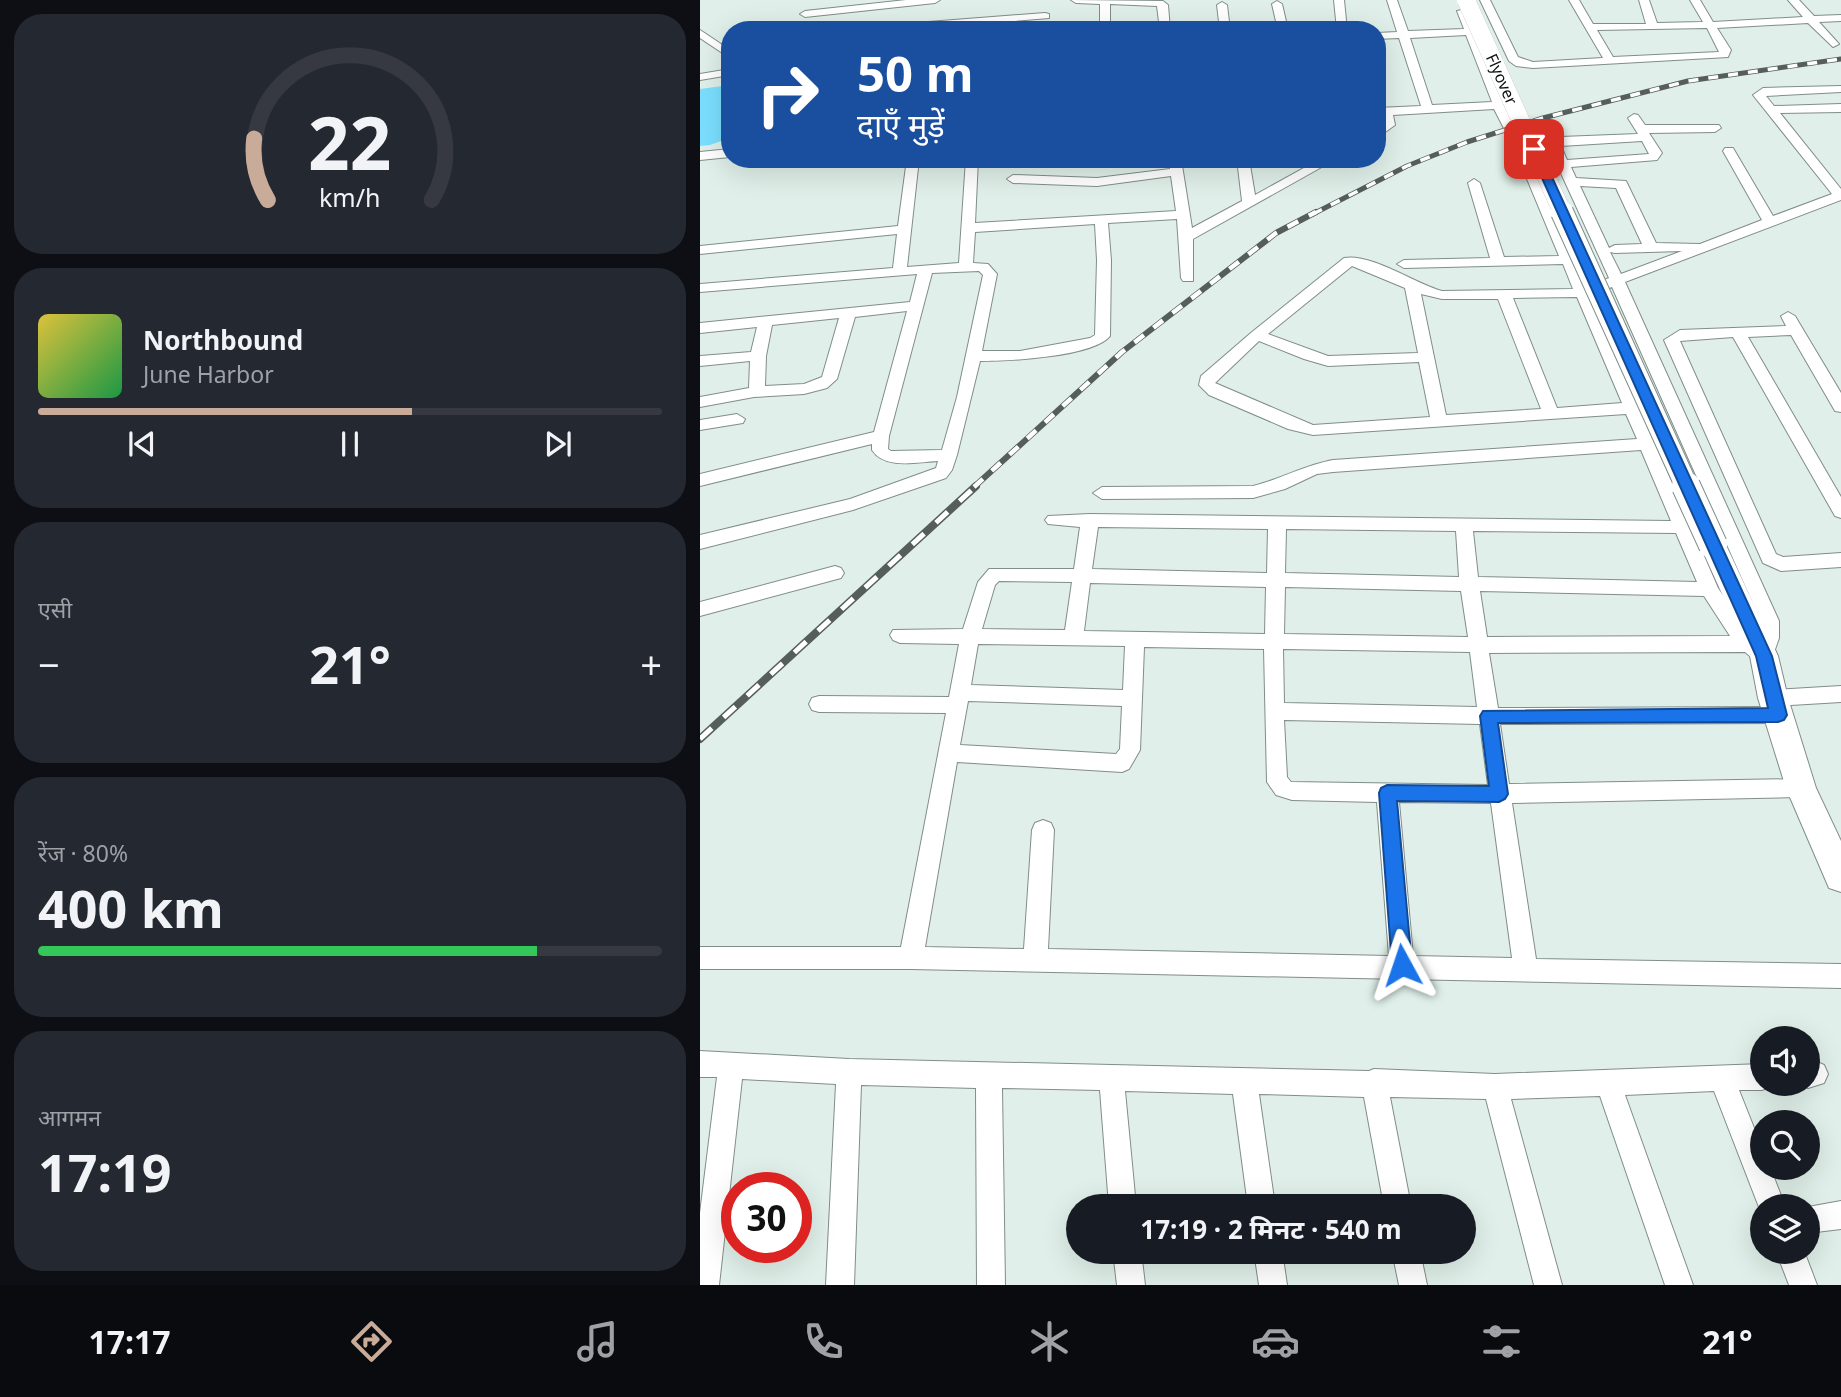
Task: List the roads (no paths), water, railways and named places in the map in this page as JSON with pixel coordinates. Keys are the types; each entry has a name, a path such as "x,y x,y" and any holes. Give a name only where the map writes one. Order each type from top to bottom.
{"main road":[{"name":"Flyover","path":"1466,0 1713,545 1756,650 1801,788 1841,877"}],"street":[{"path":"805,14 935,0"},
{"path":"1045,21 1048,0"},
{"path":"1076,0 1161,4 1164,21"},
{"path":"1339,0 1341,21"},
{"path":"1392,0 1428,110"},
{"path":"1458,0 1499,100 1498,105 1521,150 1709,589 1731,626 1756,650"},
{"path":"1485,0 1513,59 1520,64 1533,65 1724,55 1725,50 1695,0"},
{"path":"1574,0 1610,61"},
{"path":"1644,0 1653,28"},
{"path":"1793,0 1833,44"},
{"path":"805,21 806,2"},
{"path":"1105,2 1105,21"},
{"path":"1278,4 1281,21"},
{"path":"1222,5 1224,21"},
{"path":"980,21 1045,16"},
{"path":"1590,27 1653,28 1707,23 1841,18"},
{"path":"1820,29 1841,28"},
{"path":"1386,35 1471,32"},
{"path":"700,33 721,48"},
{"path":"1481,58 1513,59"},
{"path":"700,77 721,74"},
{"path":"1632,408 1313,430 1294,425 1211,388 1207,380 1257,334 1344,263 1363,263 1412,286 1442,295 1583,293 1838,199 1760,93 1841,89"},
{"path":"1386,112 1498,105"},
{"path":"1773,110 1841,108"},
{"path":"1563,163 1649,159 1656,153 1641,128"},
{"path":"900,635 1756,650 1769,638 1770,621 1554,145 1557,142 1641,128 1715,128"},
{"path":"1729,151 1770,223"},
{"path":"700,156 721,154"},
{"path":"900,270 912,168"},
{"path":"966,267 971,168"},
{"path":"1013,179 1097,182 1165,168"},
{"path":"1175,168 1186,237 1188,278"},
{"path":"1243,168 1249,202"},
{"path":"1186,237 1313,168"},
{"path":"1474,183 1498,262"},
{"path":"1571,183 1621,184 1651,248"},
{"path":"968,228 1181,215"},
{"path":"974,356 1028,355 1095,342 1102,336 1104,261 1101,220"},
{"path":"700,250 906,229"},
{"path":"1615,249 1713,245"},
{"path":"1404,264 1568,260"},
{"path":"700,288 900,270 983,267 990,274 974,356 944,470 922,483 840,508 700,542"},
{"path":"926,269 881,436 880,450 886,456 949,454"},
{"path":"1412,286 1439,422"},
{"path":"1504,295 1550,414"},
{"path":"700,328 916,306"},
{"path":"700,402 757,391 812,388 824,384 829,379 848,314"},
{"path":"757,391 758,356 765,321"},
{"path":"1841,407 1792,323 1739,334 1680,335 1672,340 1769,558 1781,564 1841,560"},
{"path":"1257,334 1328,361 1426,357"},
{"path":"1739,334 1841,512"},
{"path":"700,361 758,356"},
{"path":"700,425 737,419"},
{"path":"700,480 881,436"},
{"path":"1101,494 1252,492 1279,485 1302,473 1333,466 1646,444"},
{"path":"1054,520 1681,527"},
{"path":"1073,639 1090,520"},
{"path":"1277,524 1274,711 1276,777 1278,784 1290,792 1499,794 1801,788"},
{"path":"1464,526 1469,582 1526,970"},
{"path":"700,609 835,573"},
{"path":"911,958 957,699 970,637 990,577 1001,573 1709,589"},
{"path":"948,753 1122,763 1130,750 1135,640"},
{"path":"818,704 957,699 1132,698"},
{"path":"1274,711 1489,716 1775,706 1839,699"},
{"path":"1387,793 1402,965"},
{"path":"1035,962 1043,830"},
{"path":"700,958 911,958 1035,962 1402,965 1841,976"},
{"path":"700,1064 849,1072 1374,1082 1495,1087 1750,1078"},
{"path":"705,1285 731,1065"},
{"path":"840,1285 849,1072"},
{"path":"989,1076 991,1285"},
{"path":"1111,1077 1122,1194"},
{"path":"1722,1079 1767,1194"},
{"path":"1244,1080 1260,1194"},
{"path":"1374,1082 1396,1194"},
{"path":"1609,1084 1679,1285"},
{"path":"1495,1087 1548,1285"},
{"path":"1820,1218 1841,1215"},
{"path":"1128,1264 1130,1285"},
{"path":"1270,1264 1273,1285"},
{"path":"1409,1264 1413,1285"},
{"path":"1795,1264 1803,1285"}],"water":[{"path":"721,86 721,141 700,146 700,89"}],"railway":[{"path":"1313,214 1407,166 1467,142 1543,118 1688,81 1841,59"},
{"path":"974,487 1122,352 1276,233 1316,212"},
{"path":"700,739 976,486"}]}
